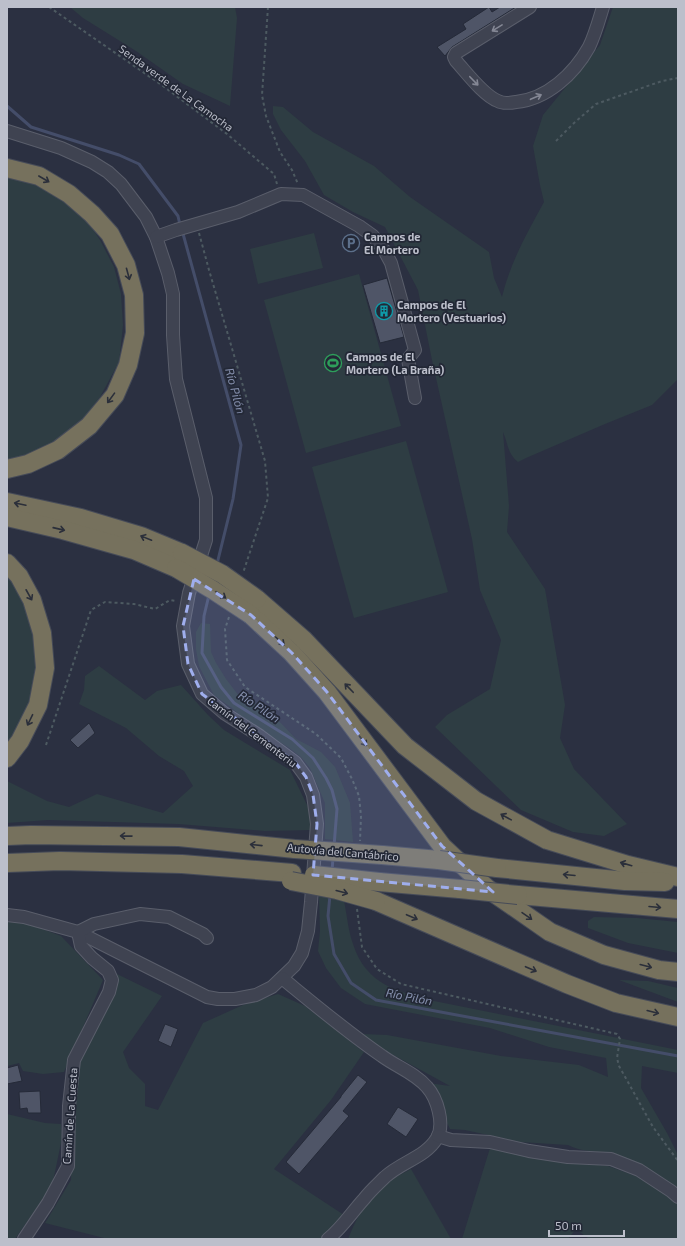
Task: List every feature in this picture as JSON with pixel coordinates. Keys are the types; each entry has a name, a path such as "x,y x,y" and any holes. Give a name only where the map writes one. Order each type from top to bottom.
{"highway":[{"path":"7,168 39,176 69,194 92,214 110,234 126,266 134,295 135,333 128,365 114,395 89,426 58,450 28,464 7,469"},
{"path":"7,502 81,518 141,536 179,560 213,590 254,607 302,638 406,746 476,801 547,840 628,865 678,877"},
{"path":"7,517 63,530 134,550 179,560"},
{"path":"7,563 18,576 32,600 42,633 45,668 38,705 20,741 7,758"},
{"path":"254,607 327,692 442,846 488,889 550,932 604,955 659,970 678,972"},
{"name":"Autovía del Cantábrico","path":"7,836 179,837 295,849 439,860 497,868 625,880 678,883"},
{"path":"7,863 60,861 182,864 291,877 378,882 678,910"},
{"path":"291,877 376,901 567,984 616,1002 678,1017"}],"street":[{"path":"530,7 456,53 454,57 488,95 498,102 510,103 531,99 546,92 564,79 582,59 588,49 603,7"},
{"name":"Camín del Cementeriu","path":"7,131 61,148 92,162 108,172 121,184 146,217 156,237 168,273 173,294 176,380 206,498 206,540 189,593 183,626 188,664 202,694 224,713 260,736 295,762 306,777 313,795 316,824 308,931 302,953 294,966 282,978 272,987 256,995 235,1000 218,1000 207,997 78,932 24,917 7,915"},
{"path":"156,237 238,212 281,194 303,195 359,226 373,236 384,250 391,263 415,350 408,359 415,398"},
{"path":"78,932 94,924 118,917 140,914 169,916 203,934 207,938"},
{"name":"Camín de La Cuesta","path":"24,1239 48,1203 68,1166 70,1106 74,1060 109,992 112,980 108,971 92,958 81,946 78,932"},
{"path":"282,978 340,1026 383,1057 415,1076 427,1087 436,1101 441,1118 438,1136 428,1150 387,1176 365,1197 336,1233 328,1239"},
{"path":"438,1136 451,1140 490,1142 568,1158 611,1159 639,1170 678,1197"}],"path":[{"name":"Senda verde de La Camocha","path":"49,7 164,86 227,134 274,174 281,194"},
{"path":"268,7 262,95 263,102 266,116 280,152 292,170 303,195"},
{"path":"556,141 596,104 662,81 678,78"},
{"path":"46,745 91,610 105,602 134,604 155,609 170,600 187,603"},
{"path":"620,1039 617,1058 620,1066 653,1127 678,1161"}],"highlighted area":[{"path":"194,579 251,615 292,653 327,692 442,846 493,892 313,875 317,824 313,795 306,777 295,762 202,694 188,664 183,626"}],"shaded area":[{"path":"70,7 235,7 237,18 230,106 183,84 136,51 83,18"},
{"path":"613,7 678,7 678,379 652,405 518,462 514,459 510,451 503,432 509,506 507,532 545,589 565,705 560,738 574,769 627,824 604,836 573,832 521,810 435,727 447,715 490,689 501,640 480,590 472,539 418,290 385,227 353,212 324,195 305,161 281,130 273,114 273,106 283,107 313,132 374,166 410,197 489,252 494,278 502,297 514,260 544,202 533,146 543,115 600,45"},
{"path":"7,175 20,177 53,193 83,215 100,240 114,267 121,294 123,325 119,362 100,397 79,424 43,450 7,462"},
{"path":"314,233 323,268 258,284 250,249"},
{"name":"Campos de El Mortero (La Braña)","path":"359,274 401,426 306,453 264,300"},
{"path":"406,441 448,592 354,618 312,467"},
{"path":"7,576 13,582 30,615 38,656 35,694 7,746"},
{"path":"201,623 210,624 211,652 226,679 239,696 251,700 276,718 296,739 321,752 335,767 350,803 353,842 325,839 325,803 310,768 301,757 288,747 249,723 214,695 199,666 196,649 196,632"},
{"path":"99,666 145,700 157,691 181,685 208,715 224,730 290,770 309,809 312,830 265,831 178,824 48,820 7,823 7,781 47,801 69,807 97,794 163,813 193,786 184,771 159,756 126,728 79,704 84,690 85,676"},
{"path":"319,896 344,901 350,933 359,958 366,969 384,984 408,994 434,1001 678,1050 678,1073 642,1066 641,1088 678,1155 678,1190 647,1168 611,1154 584,1150 568,1145 520,1142 465,1130 450,1129 428,1083 450,1086 364,1039 362,1034 387,1035 501,1056 579,1065 608,1077 606,1058 549,1047 490,1028 365,1004 341,988 326,968 318,951 320,931"},
{"path":"594,917 637,918 678,922 678,953 628,943 588,928 588,921"},
{"path":"7,922 29,924 61,936 103,980 64,1072 43,1074 23,1071 19,1063 7,1066"},
{"path":"117,974 162,996 123,1052 129,1068 145,1084 145,1106 158,1110 203,1023 243,1005 278,994 305,1006 364,1052 331,1100 274,1169 344,1215 326,1235 320,1239 108,1239 45,1223 71,1180 73,1091 81,1058 110,999"},
{"path":"619,980 648,981 678,988 678,1002"},
{"path":"7,1114 45,1123 61,1124 62,1138 52,1186 15,1239 7,1239"},
{"path":"490,1148 542,1159 608,1166 636,1176 662,1190 678,1205 678,1239 589,1239 576,1229 568,1239 462,1239"},
{"path":"411,1169 451,1239 348,1239 359,1215 374,1193 386,1183"}],"building":[{"path":"489,7 492,12 500,7 516,7 452,47 445,56 437,47 466,29 463,24"},
{"name":"Campos de El Mortero (Vestuarios)","path":"387,278 404,337 380,343 363,285"},
{"path":"89,723 95,733 78,748 70,740"},
{"path":"165,1024 178,1029 171,1047 158,1041"},
{"path":"18,1065 22,1081 7,1084 7,1068"},
{"path":"358,1075 367,1082 343,1111 349,1116 299,1174 286,1162"},
{"path":"40,1091 41,1113 28,1113 27,1108 20,1109 19,1092"},
{"path":"398,1107 418,1119 406,1137 387,1124"}],"waterway":[{"name":"Río Pilón","path":"7,106 31,127 119,155 139,164 178,216 180,225"},
{"name":"Río Pilón","path":"182,230 241,445 233,499 217,564"},
{"name":"Río Pilón","path":"209,595 204,616 202,653 221,687 234,703 292,739 313,758 332,790 337,809 334,846"},
{"name":"Río Pilón","path":"332,872 333,857"},
{"name":"Río Pilón","path":"330,895 328,916 334,954 351,983 376,1000 678,1056"}],"place":[{"name":"Campos de El Mortero","path":"351,243"},
{"name":"Campos de El Mortero (Vestuarios)","path":"384,311"},
{"name":"Campos de El Mortero (La Braña)","path":"333,363"}]}
